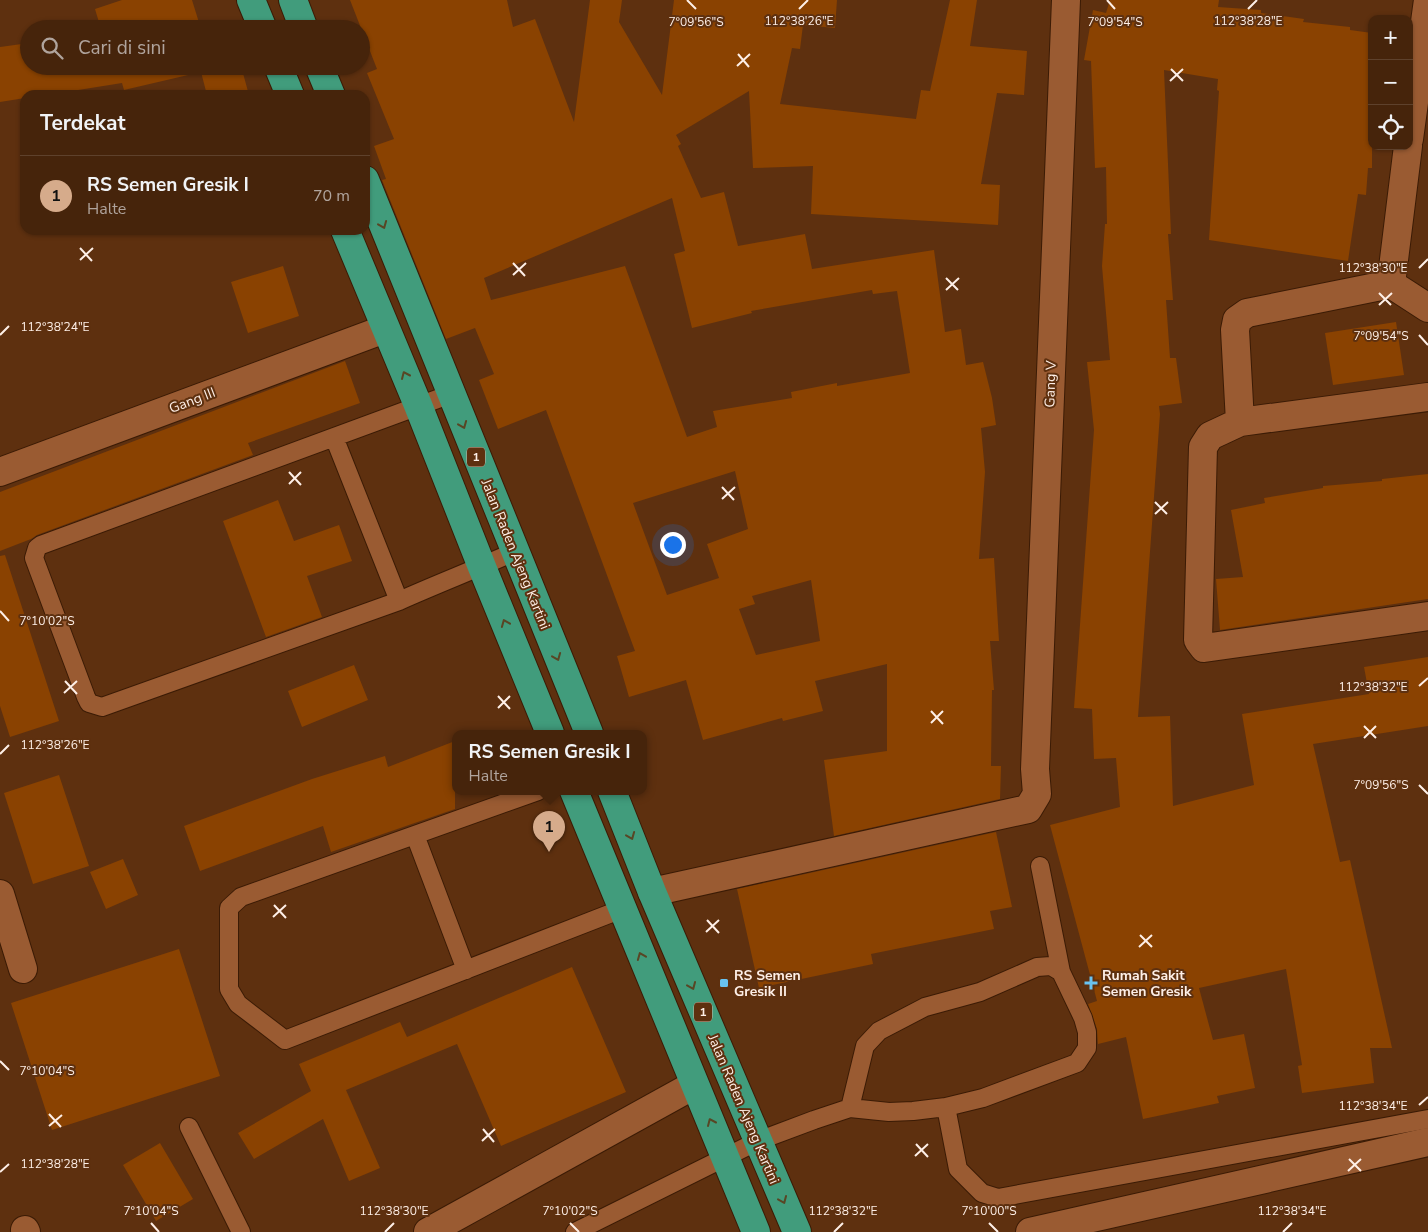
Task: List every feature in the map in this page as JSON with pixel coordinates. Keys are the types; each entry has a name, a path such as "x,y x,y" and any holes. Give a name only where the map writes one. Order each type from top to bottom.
{"highway":[{"path":"251,0 259,20"},
{"path":"292,0 300,20"},
{"path":"282,75 288,90"},
{"path":"323,75 329,90"},
{"name":"Jalan Raden Ajeng Kartini","path":"370,192 514,552 583,730"},
{"path":"347,235 418,405 549,730"},
{"path":"576,795 694,1086 726,1157 756,1232"},
{"name":"Jalan Raden Ajeng Kartini","path":"614,795 652,892 797,1232"}],"street":[{"name":"Gang V","path":"652,892 1028,809 1038,794 1035,769 1066,0"},
{"path":"1413,121 1422,83 1428,0"},
{"path":"1391,284 1408,150"},
{"path":"1240,422 1235,330 1237,320 1247,314 1391,284 1428,308"},
{"name":"Gang III","path":"0,472 385,329"},
{"path":"1428,398 1240,422 1210,436 1203,447 1198,640 1204,648 1428,616"},
{"path":"0,894 23,969"},
{"path":"428,1232 694,1086"},
{"path":"1030,1232 1428,1142"}],"lane":[{"path":"451,394 37,548 34,558 86,697 89,703 102,707 399,601 514,552"},
{"path":"334,437 399,601"},
{"path":"527,795 241,897 229,908 229,989 238,1004 285,1040 622,909"},
{"path":"415,835 466,970"},
{"path":"575,1232 758,1141 850,1108 889,1112 946,1107 983,1098 1077,1063 1087,1048 1087,1032 1061,972 1040,866"},
{"path":"850,1108 865,1046 879,1031 924,1007 980,992 1037,967 1051,966 1061,972"},
{"path":"946,1107 958,1169 982,1193 998,1198 1428,1118"},
{"path":"189,1127 241,1232"}],"building":[{"path":"122,0 192,0 198,20 98,20 95,9"},
{"path":"350,0 507,0 513,27 535,19 574,122 590,0 622,0 619,22 662,95 674,0 837,0 835,28 803,25 800,49 792,48 780,104 916,119 921,90 930,91 950,0 977,0 970,46 1027,51 1024,95 997,93 981,184 1000,185 998,225 811,214 813,166 753,168 749,91 676,135 681,144 678,146 701,198 724,192 738,246 805,234 812,269 934,250 945,332 961,329 966,365 983,362 992,398 996,425 981,428 985,472 979,559 994,558 999,641 990,641 994,690 992,690 991,766 1001,766 1000,799 834,836 824,760 887,751 887,664 815,681 823,711 783,721 782,718 703,740 686,680 629,697 617,656 635,651 546,410 498,429 479,380 494,374 475,328 446,339 382,180 386,179 374,146 394,139 368,75 370,75 370,72 377,69 370,51 370,20 358,20","holes":["672,198 685,251 674,254 692,328 752,313 751,311 872,290 873,294 897,291 910,373 837,386 837,383 791,392 792,398 713,411 717,427 687,437 625,266 491,300 484,278","735,471 748,529 707,544 719,578 667,595 633,503","811,580 820,641 756,655 739,609 755,604 752,596"]},
{"path":"1110,0 1219,0 1218,7 1261,10 1261,13 1304,19 1303,22 1350,27 1350,30 1368,32 1368,150 1372,150 1372,168 1368,168 1366,195 1358,194 1348,261 1209,240 1219,91 1217,90 1218,79 1164,70 1171,234 1168,234 1173,300 1166,300 1170,358 1176,358 1182,403 1159,406 1160,414 1138,717 1170,716 1173,806 1254,785 1242,714 1369,694 1364,667 1428,657 1428,726 1313,744 1340,862 1350,860 1392,1048 1370,1048 1374,1083 1302,1093 1298,1066 1302,1065 1286,969 1199,988 1213,1040 1244,1034 1255,1088 1217,1096 1219,1103 1143,1119 1126,1037 1098,1044 1097,1029 1088,1004 1097,1001 1050,825 1120,807 1116,758 1094,759 1092,709 1074,708 1094,430 1087,362 1110,360 1102,266 1105,224 1107,224 1106,167 1095,168 1091,61 1084,60 1093,10 1106,13"},
{"path":"20,44 20,75 188,75 124,90 122,83 78,90 20,90 20,99 0,102 0,47"},
{"path":"202,75 243,75 248,90 206,90"},
{"path":"283,266 299,316 248,333 231,282"},
{"path":"1396,322 1404,375 1333,385 1325,333"},
{"path":"345,361 360,403 248,443 253,455 37,535 0,551 0,492"},
{"path":"1428,474 1428,599 1220,630 1216,579 1243,577 1231,510 1265,503 1264,498 1323,488 1323,486 1382,481 1382,479"},
{"path":"278,500 294,541 339,525 352,561 307,576 322,617 266,637 223,521"},
{"path":"5,555 59,721 10,737 0,706 0,556"},
{"path":"354,665 368,700 302,727 288,691"},
{"path":"452,742 452,795 455,795 455,809 331,852 323,826 200,871 184,826 312,779 385,756 388,767"},
{"path":"59,775 89,866 33,884 4,793"},
{"path":"996,832 1012,907 990,911 994,929 871,954 873,964 759,988 737,889"},
{"path":"123,859 138,895 106,909 90,872"},
{"path":"179,949 220,1076 52,1130 11,1003"},
{"path":"572,967 626,1092 501,1146 457,1044 346,1090 380,1168 349,1181 323,1119 254,1159 238,1133 311,1091 299,1064 400,1022 407,1037"},
{"path":"160,1143 193,1199 156,1221 123,1165"}],"place":[{"name":"RS Semen Gresik I","path":"549,852"},
{"name":"RS Semen Gresik II","path":"724,983"},
{"name":"Rumah Sakit Semen Gresik","path":"1091,983"}]}
